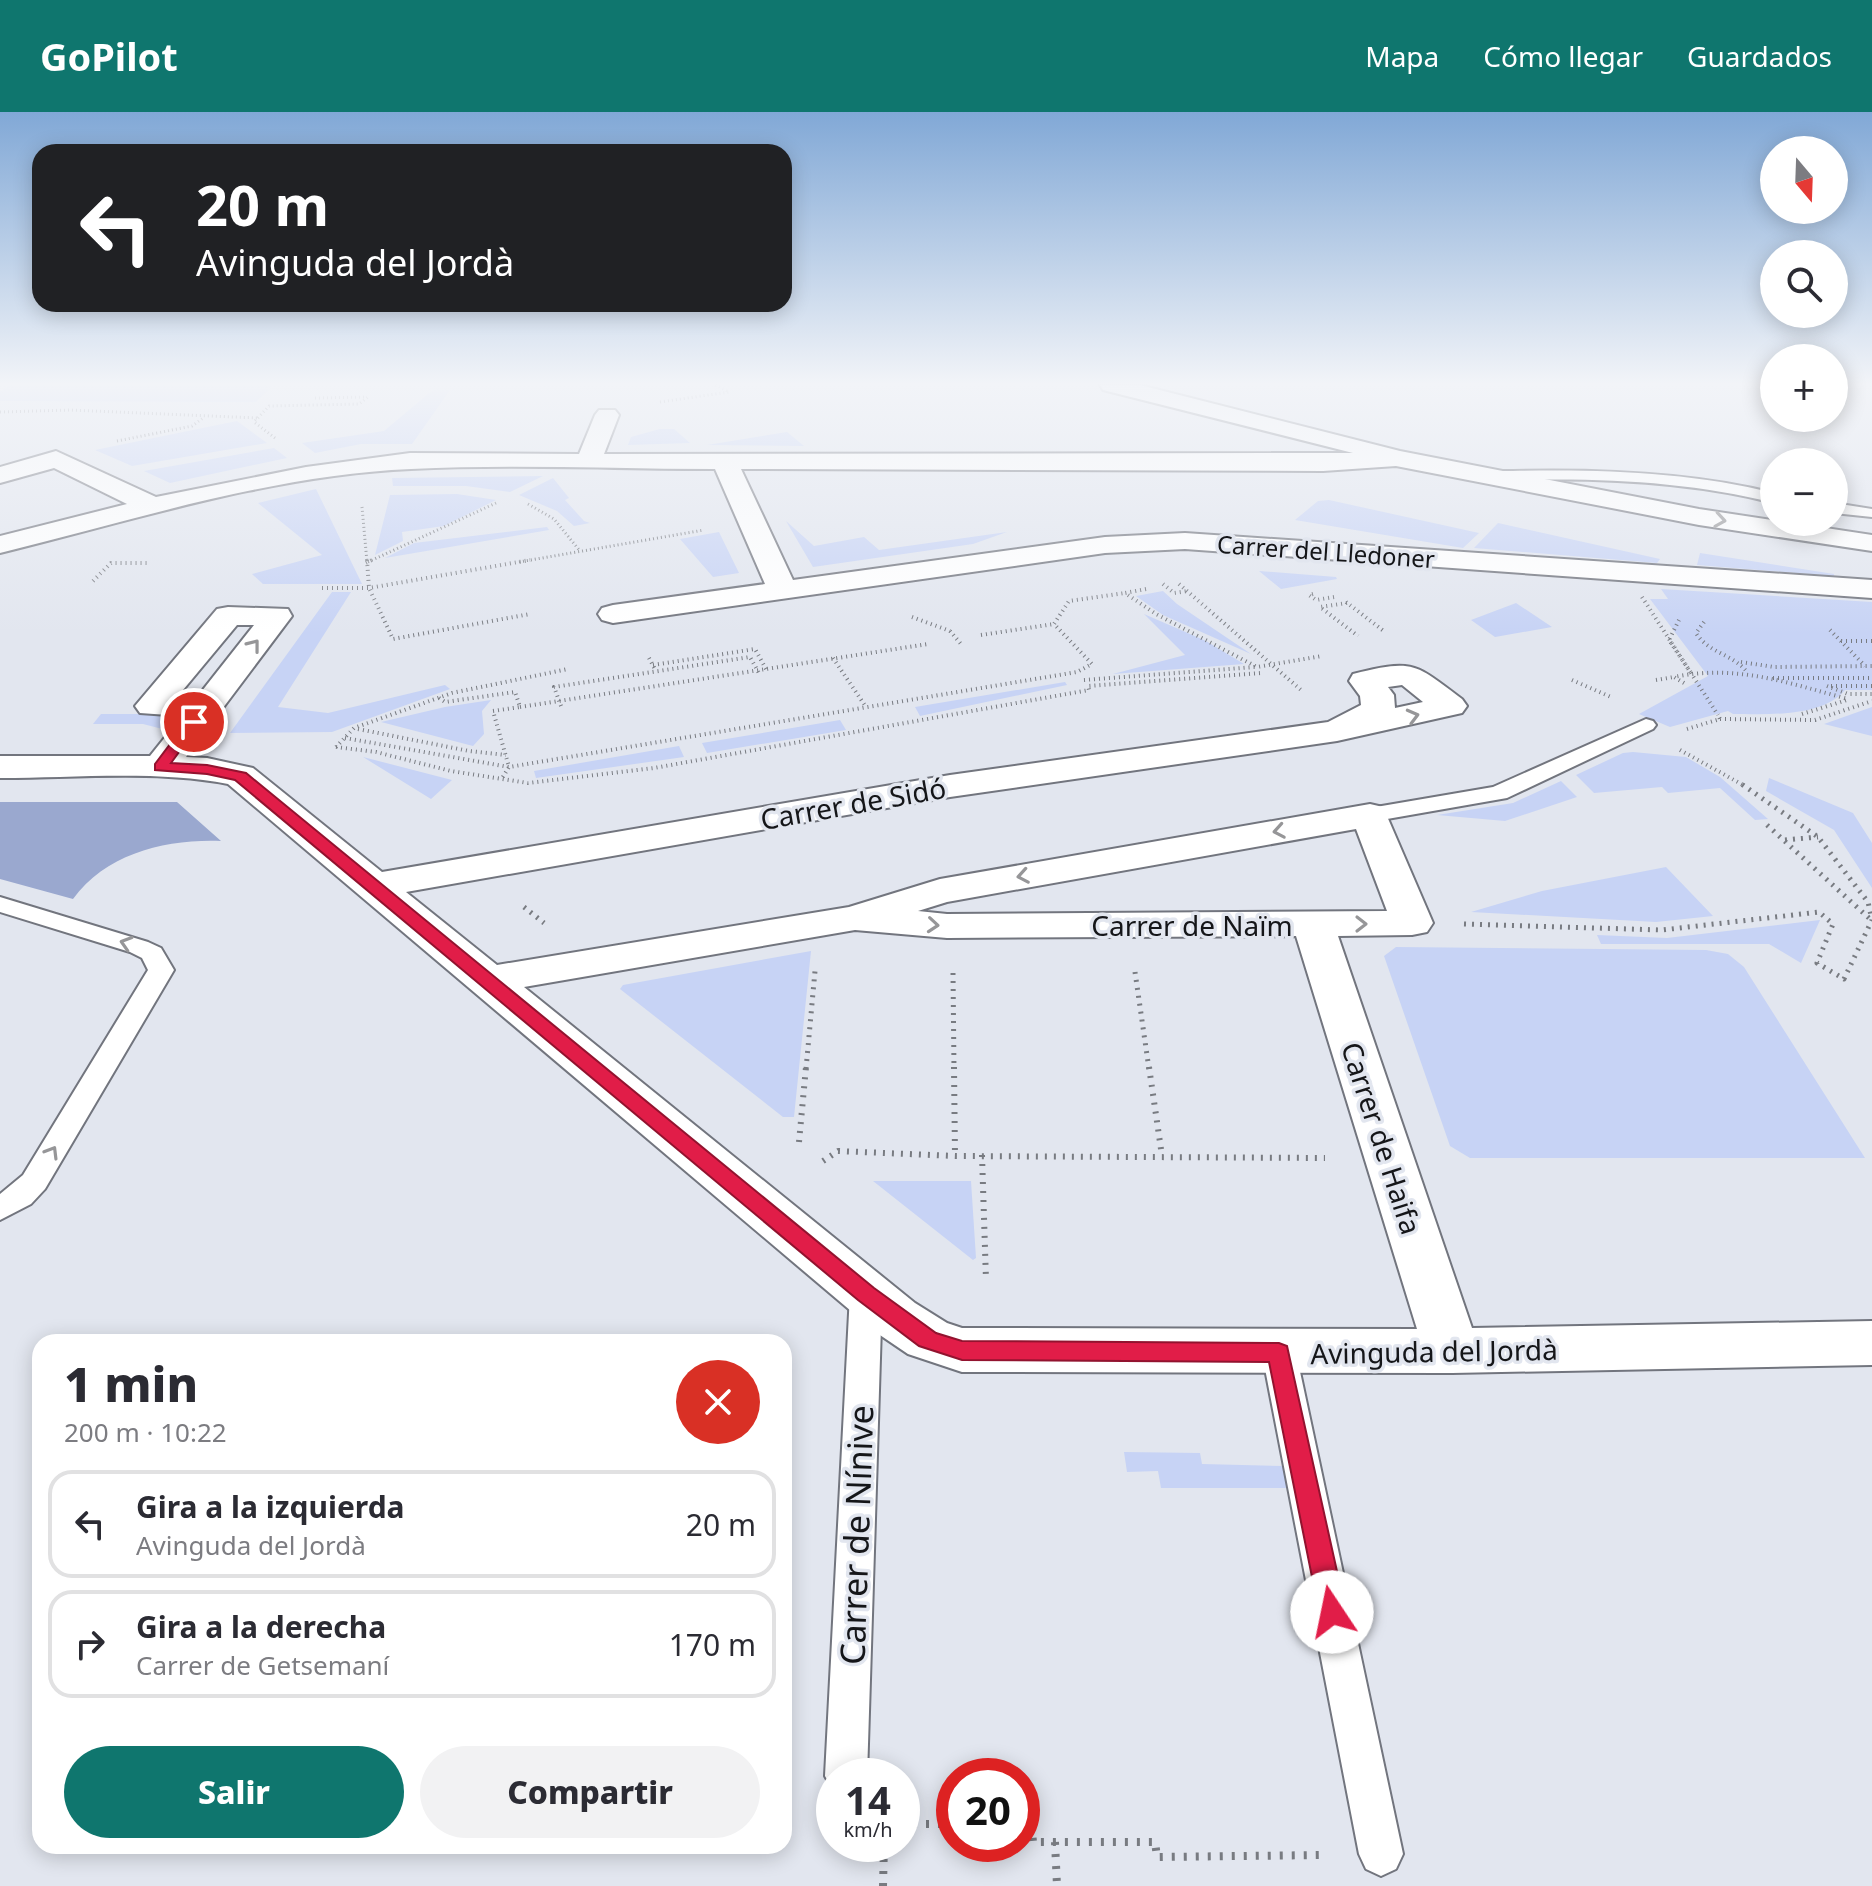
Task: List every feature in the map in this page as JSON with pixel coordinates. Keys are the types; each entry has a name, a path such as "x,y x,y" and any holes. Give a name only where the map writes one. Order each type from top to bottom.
{"street":[{"path":"0,475 25,468"},
{"path":"74,468 152,506"},
{"path":"0,545 152,506 337,468"},
{"path":"727,468 783,590"},
{"path":"1448,468 1699,517 1872,543"},
{"name":"Carrer del Lledoner","path":"613,614 1105,545 1185,541 1872,589"},
{"path":"160,767 206,706"},
{"name":"Carrer de Sidó","path":"372,886 950,786 1337,731"},
{"name":"Avinguda del Jordà","path":"0,767 160,767 207,769 240,776 866,1294 928,1339 962,1350 1279,1353 1872,1343"},
{"name":"Carrer de Naïm","path":"487,980 855,918 940,891 1370,815 1412,923 947,926 855,918"},
{"name":"Carrer de Haifa","path":"1313,924 1452,1351"}],"lane":[{"path":"1492,476 1543,473 1608,477 1733,488 1760,495"},
{"path":"1848,510 1869,513"},
{"name":"Carrer de Naïm","path":"1370,815 1499,793 1646,725"},
{"path":"0,904 139,947 152,953 159,961 161,970 34,1182 0,1209"},
{"name":"Carrer de Nínive","path":"847,1758 866,1294"},
{"path":"1279,1353 1381,1854"}],"path":[{"path":"366,563 496,503"},
{"path":"362,507 369,588 393,639 530,614"},
{"path":"322,588 369,588 709,529"},
{"path":"93,581 111,563 149,563"},
{"path":"1173,579 1290,680"},
{"path":"326,595 332,588"},
{"path":"1174,593 1188,591"},
{"path":"981,635 1054,624 1069,601 1128,594 1151,613 1213,640 1257,667 1261,673 1088,686"},
{"path":"1338,596 1389,635"},
{"path":"1642,597 1719,717 1809,718"},
{"path":"1347,603 1320,607 1362,640"},
{"path":"1681,615 1669,640 1691,674"},
{"path":"912,617 950,631 961,644"},
{"path":"1714,618 1698,627 1696,633 1699,640 1715,652 1741,662 1774,667 1869,666"},
{"path":"345,738 369,739 462,761 509,767 1077,672 1092,664 1054,624"},
{"path":"1834,635 1869,666"},
{"path":"1840,641 1872,641"},
{"path":"500,780 509,767 493,711 928,644"},
{"path":"653,665 755,649 766,669"},
{"path":"1084,680 1257,667 1330,655"},
{"path":"561,706 554,687 750,657 760,675"},
{"path":"649,658 656,671"},
{"path":"833,658 866,707"},
{"path":"1741,662 1747,672"},
{"path":"568,669 439,697 354,728 336,747 528,783 654,768 1089,690 1077,672"},
{"path":"1656,680 1691,674 1747,672 1848,696"},
{"path":"1674,677 1684,683"},
{"path":"1764,678 1872,678"},
{"path":"1848,696 1827,686 1872,686"},
{"path":"439,697 445,702 515,692 520,707"},
{"path":"1872,694 1848,696 1802,714 1815,720 1872,701"},
{"path":"354,728 381,730 490,755 506,755"},
{"path":"1458,924 1662,930 1819,912 1833,924 1817,963 1844,979 1872,920 1868,902 1818,837 1728,775 1671,745"},
{"path":"1767,825 1872,920"},
{"path":"1784,840 1818,837"},
{"path":"799,1142 816,961"},
{"path":"1133,963 1162,1156"},
{"path":"953,964 955,1156"},
{"path":"823,1161 838,1151 955,1156 1325,1158"},
{"path":"982,1155 986,1280"},
{"path":"1040,1842 1155,1842 1157,1857 1381,1854"},
{"path":"1055,1842 1057,1886"},
{"path":"883,1886 884,1862"}],"shaded area":[{"path":"162,468 241,468 170,483 144,471"},
{"path":"543,476 510,492 466,486 393,486 392,478"},
{"path":"553,478 569,498 565,500 584,521 590,523 574,526 557,511 519,495"},
{"path":"316,489 362,584 263,584 252,574 322,555 258,503"},
{"path":"457,494 496,500 444,526 402,532 403,541 375,555 390,495"},
{"path":"1329,500 1479,533 1463,548 1295,520 1318,501"},
{"path":"786,521 814,546 864,537 879,550 1007,532 973,544 813,567"},
{"path":"1498,523 1660,559 1657,563 1474,548"},
{"path":"547,527 549,530 385,558 414,543"},
{"path":"719,532 739,573 713,577 680,539"},
{"path":"1700,553 1834,574 1834,576 1697,565"},
{"path":"1259,571 1336,577 1337,579 1281,589"},
{"path":"1661,589 1872,602 1872,690 1845,690 1835,699 1808,710 1761,714 1733,714 1728,711 1670,727 1639,714 1708,676 1650,599 1668,599"},
{"path":"1163,591 1177,604 1251,654 1163,615 1136,596"},
{"path":"332,592 351,592 278,707 328,713 445,685 450,689 332,732 230,733"},
{"path":"1516,603 1552,627 1495,637 1471,620"},
{"path":"1144,614 1206,641 1244,664 1113,674 1185,655"},
{"path":"1065,682 1067,685 920,716 915,707"},
{"path":"491,700 482,711 484,734 473,746 381,722 445,707"},
{"path":"1872,707 1872,736 1824,724"},
{"path":"101,714 184,716 174,732 143,724 93,724"},
{"path":"840,720 846,730 707,753 702,743"},
{"path":"679,746 684,757 536,778 534,771"},
{"path":"1623,753 1686,757 1720,777 1768,819 1755,820 1720,788 1668,793 1662,787 1594,793 1576,775"},
{"path":"363,757 452,780 431,799"},
{"path":"1769,778 1853,813 1872,843 1872,888 1834,830 1766,791"},
{"path":"1561,781 1577,797 1505,821 1437,815 1513,803"},
{"path":"0,802 177,802 221,841 179,843 139,852 103,870 73,899 0,879"},
{"path":"1666,867 1713,916 1656,922 1471,912 1542,891"},
{"path":"1820,920 1801,963 1769,944 1601,944 1597,935 1667,938"},
{"path":"1396,947 1706,950 1728,954 1744,967 1865,1158 1470,1158 1450,1146 1384,956"},
{"path":"811,951 794,1117 783,1117 620,989 623,985"},
{"path":"873,1181 971,1181 976,1258 973,1260"},
{"path":"1124,1452 1200,1453 1202,1464 1283,1466 1287,1488 1161,1488 1158,1471 1127,1472"}],"route":[{"path":"194,722 160,767 207,769 240,776 866,1294 928,1339 962,1350 1008,1353 1279,1353 1332,1612"}]}
